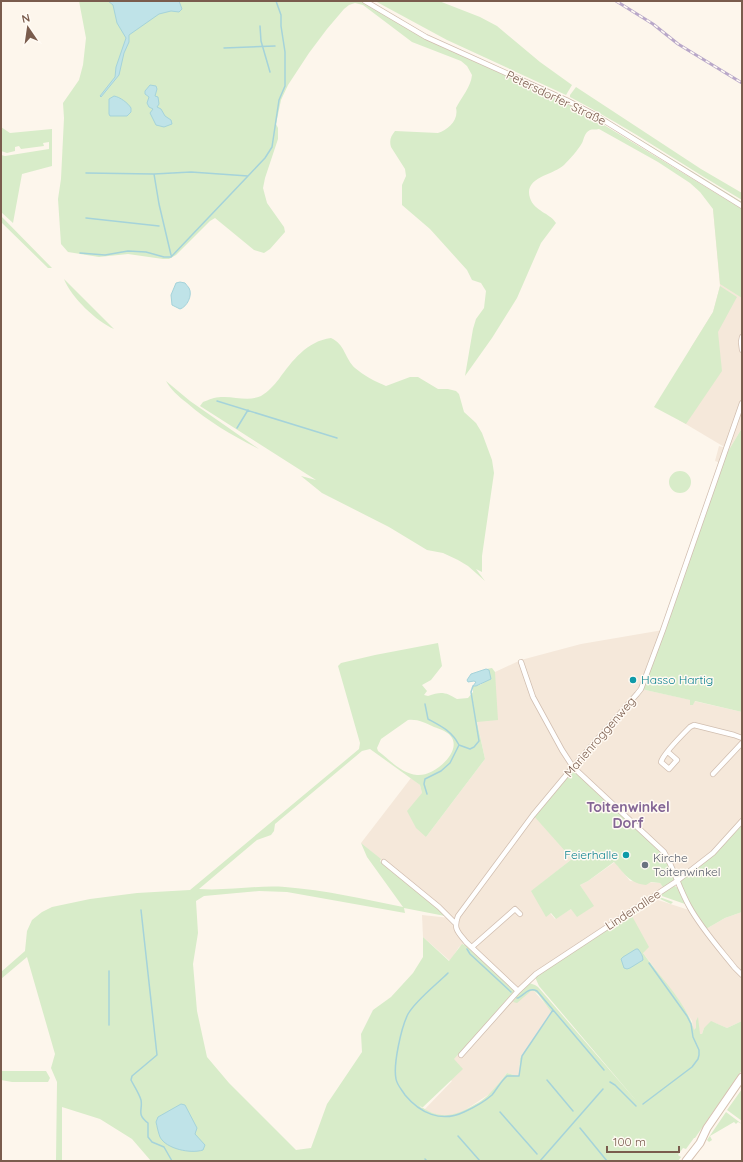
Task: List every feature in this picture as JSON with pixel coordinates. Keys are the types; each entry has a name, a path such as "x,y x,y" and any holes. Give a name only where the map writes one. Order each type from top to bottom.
{"street":[{"name":"Petersdorfer Straße","path":"365,1 426,37 566,100 595,115 742,206"},
{"path":"742,337 742,350"},
{"name":"Marienroggenweg","path":"455,923 458,916 534,815 573,767 641,689 742,403"},
{"path":"521,662 533,697 573,767 658,846 668,859 677,881 696,918 734,968 742,975"},
{"path":"668,752 690,727 694,725 734,734 742,738"},
{"path":"713,774 742,742"},
{"name":"Lindenallee","path":"461,1055 518,991 536,974 677,881 713,853 742,821"},
{"path":"384,862 439,907 455,923 458,933 518,991"},
{"path":"472,947 515,909 520,914"},
{"path":"686,1161 700,1143 707,1128 742,1077"},
{"path":"681,1161 707,1128"}],"shaded area":[{"path":"713,209 742,220 742,428 721,463 715,461 719,446 726,448 679,420 690,349 713,312 720,286"},
{"path":"663,630 641,689 691,700 690,704 693,705 694,701 742,712 742,821 713,853 677,881 534,815 572,859 532,891 555,919 571,909 593,906 580,885 615,862 630,881 660,883 665,890 536,974 518,991 466,942 459,947 450,961 423,937 422,915 450,918 361,843 411,778 420,785 426,837 485,759 477,721 495,686 495,672 521,660 581,644"},
{"path":"658,900 692,911 742,975 742,1021 727,1028 715,1023 704,1028 702,1034 694,1037 692,1021 678,999 643,953 632,917"},
{"path":"742,912 742,973 706,929 725,918"},
{"path":"490,976 516,1000 531,991 534,991 553,1013 520,1058 519,1075 517,1076 507,1073 491,1093 462,1112 441,1116 424,1110 452,1081 430,1060"}],"green space":[{"path":"79,1 361,1 431,41 548,94 586,114 742,209 742,298 720,284 713,209 700,192 690,183 658,162 599,129 591,130 586,133 580,146 564,165 541,177 531,185 529,191 532,202 538,209 556,223 541,243 517,298 492,338 465,376 473,329 476,319 484,308 486,291 481,283 472,280 467,270 430,229 402,205 402,185 406,176 405,169 391,147 390,140 395,131 438,133 449,127 456,117 456,108 468,88 472,75 467,66 461,61 412,42 363,5 355,3 344,9 327,29 288,85 281,100 276,124 278,128 278,139 263,188 267,203 284,227 285,232 270,249 264,253 254,250 215,218 210,221 176,255 169,259 128,254 99,257 68,252 61,244 58,199 61,179 64,118 63,103 79,80 83,65 86,38"},
{"path":"375,1 439,1 480,17 497,26 540,62 572,85 566,95 447,40"},
{"path":"576,87 701,169 742,193 742,200 614,121 570,97"},
{"path":"570,99 602,116 742,203"},
{"path":"1,127 10,133 52,129 52,166 22,174 13,223 1,212 1,155 5,156 49,149 49,142 43,143 44,146 21,149 19,146 15,147 15,151 7,153 1,151"},
{"path":"1,216 52,268 48,268 1,222"},
{"path":"64,279 114,329 100,321 78,301 67,286"},
{"path":"720,286 737,297 718,332 722,371 686,424 654,407 713,312"},
{"path":"331,338 339,344 355,368 366,376 386,386 410,377 418,377 438,389 448,389 456,391 459,394 464,412 476,423 482,433 492,460 494,473 482,556 482,572 476,569 485,581 468,566 458,560 443,553 427,550 389,527 322,493 301,476 316,480 200,406 203,402 216,398 226,397 251,399 261,396 273,386 289,365 307,348 322,340"},
{"path":"166,381 190,401 259,449 231,434 195,410 170,387"},
{"path":"742,428 742,712 695,701 693,705 690,705 690,700 641,689 721,463"},
{"path":"680,471 684,472 690,478 690,486 684,492 680,493 676,492 670,486 669,482 670,478 676,472"},
{"path":"438,643 442,666 431,680 422,685 427,691 424,695 428,696 436,693 443,693 457,699 468,698 473,692 473,686 480,685 489,679 489,670 486,669 492,668 495,672 498,720 477,722 485,759 426,837 416,828 407,811 422,793 420,785 370,749 362,751 275,824 274,831 271,835 257,840 199,889 263,887 300,888 403,907 367,857 361,843 381,859 380,861 398,877 400,875 439,907 445,916 404,908 405,913 287,892 259,891 204,896 196,901 198,933 193,964 197,1011 207,1057 229,1083 296,1150 311,1148 327,1104 362,1052 361,1034 373,1010 391,997 413,973 423,957 423,937 449,961 462,944 468,946 516,991 454,1059 463,1069 423,1107 426,1110 439,1115 460,1112 485,1098 507,1073 517,1076 519,1075 520,1058 552,1013 534,991 531,991 517,1003 513,1002 529,983 538,987 639,1104 539,986 535,977 657,896 673,902 671,904 658,898 632,916 649,947 643,953 679,1000 694,1030 696,1028 696,1021 698,1017 700,1034 702,1034 704,1028 711,1021 727,1028 742,1021 742,1070 695,1138 686,1149 683,1148 678,1155 681,1157 678,1161 151,1161 132,1139 100,1119 62,1107 62,1161 56,1161 57,1082 51,1068 55,1054 27,957 1,979 1,972 25,951 27,931 32,920 42,912 52,907 90,899 137,893 190,890 359,749 360,743 338,666 341,663","holes":["408,720 415,720 447,732 451,736 454,744 449,757 444,763 423,775 406,772 378,751 377,748 381,739"]},
{"path":"573,767 664,852 677,881 665,890 660,883 651,882 646,885 640,884 631,880 614,862 580,885 594,906 577,917 571,909 556,919 551,913 546,917 531,891 572,859 533,815"},
{"path":"742,821 742,912 725,918 706,929 692,909 680,885 681,878 713,853"},
{"path":"672,886 678,888 685,904 659,895"},
{"path":"1,1071 46,1071 50,1078 48,1082 12,1082 1,1080"},
{"path":"742,1089 742,1121 727,1110"},
{"path":"726,1112 742,1124 738,1122 736,1124 734,1122 710,1136 712,1140 709,1142 707,1140"}],"water":[{"path":"108,1 179,1 182,9 179,12 171,11 159,14 129,35 129,42 124,53 119,75 101,97 100,96 115,77 116,67 126,38 117,23 113,5"},
{"path":"150,85 156,86 157,89 155,96 158,97 159,104 157,107 161,109 165,116 171,120 172,124 164,127 156,125 150,113 153,109 149,107 147,103 149,97 145,94 145,91"},
{"path":"114,96 124,100 131,108 131,112 127,116 110,116 109,99"},
{"path":"176,283 185,283 189,288 190,297 185,306 180,309 172,305 171,295"},
{"path":"486,669 489,670 491,679 476,686 473,686 476,682 474,681 468,682 467,680 471,674"},
{"path":"638,949 641,953 643,960 630,968 624,968 621,959"},
{"path":"181,1104 185,1105 197,1128 195,1134 205,1145 203,1150 179,1150 168,1145 160,1137 156,1122 158,1117"}],"waterway":[{"path":"154,174 191,172 248,176 265,158 272,147 279,100 285,86 285,52 281,15 276,1"},
{"path":"260,26 261,41 270,72"},
{"path":"224,48 275,46"},
{"path":"86,173 154,174 159,204 171,255"},
{"path":"80,253 105,255 128,251 146,252 164,257 171,257 248,176"},
{"path":"86,218 159,226"},
{"path":"217,401 337,438"},
{"path":"237,428 248,410"},
{"path":"427,794 424,784 425,779 441,771 450,763 459,745 470,749 479,741 471,692 473,686"},
{"path":"425,704 428,719 450,732 459,745"},
{"path":"141,910 157,1055 132,1076 131,1080 141,1100 142,1117 148,1123 148,1137 152,1142 164,1147 172,1161"},
{"path":"467,949 470,954 511,992"},
{"path":"643,1104 692,1067 699,1055 699,1050 693,1037 691,1024 687,1016 649,963"},
{"path":"109,971 109,1025"},
{"path":"448,973 421,998 408,1014 398,1046 395,1073 398,1085 405,1095 417,1107 432,1114 447,1117 464,1112 478,1105 492,1095 507,1076 519,1076 522,1056 553,1010"},
{"path":"517,998 529,990 537,991 604,1070"},
{"path":"547,1080 573,1111"},
{"path":"610,1082 636,1106"},
{"path":"540,1161 603,1089"},
{"path":"500,1112 537,1154"},
{"path":"580,1128 607,1161"},
{"path":"458,1136 480,1161"}],"railway":[{"path":"616,1 653,24 678,44 742,83"}],"place":[{"name":"Hasso Hartig","path":"633,680"},
{"name":"Feierhalle","path":"626,855"},
{"name":"Kirche Toitenwinkel","path":"645,865"}],"district":[{"name":"Toitenwinkel Dorf","path":"628,816"}]}
